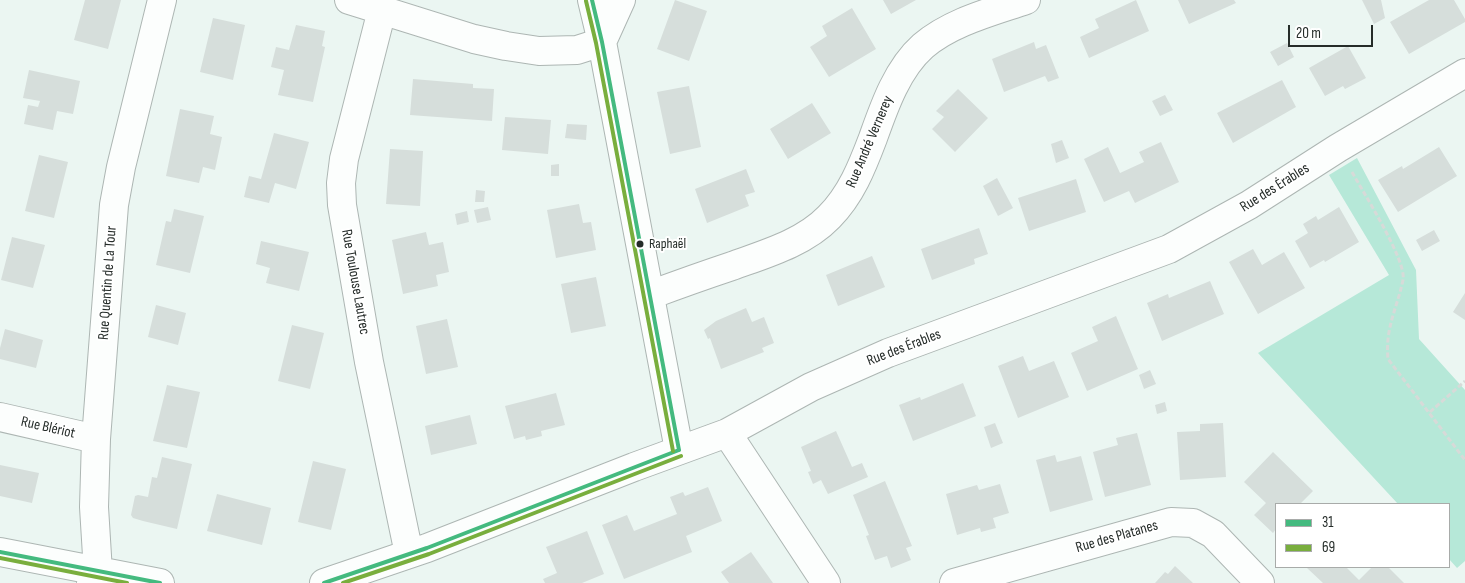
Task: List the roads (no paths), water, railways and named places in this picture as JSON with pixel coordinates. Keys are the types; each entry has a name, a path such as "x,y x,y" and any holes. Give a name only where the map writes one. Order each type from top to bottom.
{"street":[{"name":"Rue Quentin de La Tour","path":"95,578 94,507 96,439 114,205 121,167 162,0"},
{"path":"349,0 474,39 539,51 577,50 602,42 621,0"},
{"path":"592,0 602,42 679,450"},
{"name":"Rue André Vernerey","path":"650,295 791,243 813,231 828,219 843,202 854,185 893,88 906,66 922,47 946,31 984,14 1026,0"},
{"name":"Rue Toulouse Lautrec","path":"382,10 344,159 341,183 342,205 369,362 409,554"},
{"name":"Rue des Érables","path":"324,583 409,554 727,432 811,387 888,353 1169,249 1249,205 1338,148 1465,73"},
{"name":"Rue Blériot","path":"0,417 96,439"},
{"path":"727,432 826,583"},
{"name":"Rue des Platanes","path":"954,583 1171,522 1193,523 1213,534 1260,583"},
{"path":"0,552 95,578 160,583"}],"place":[{"name":"Raphaël","path":"640,244"}]}
